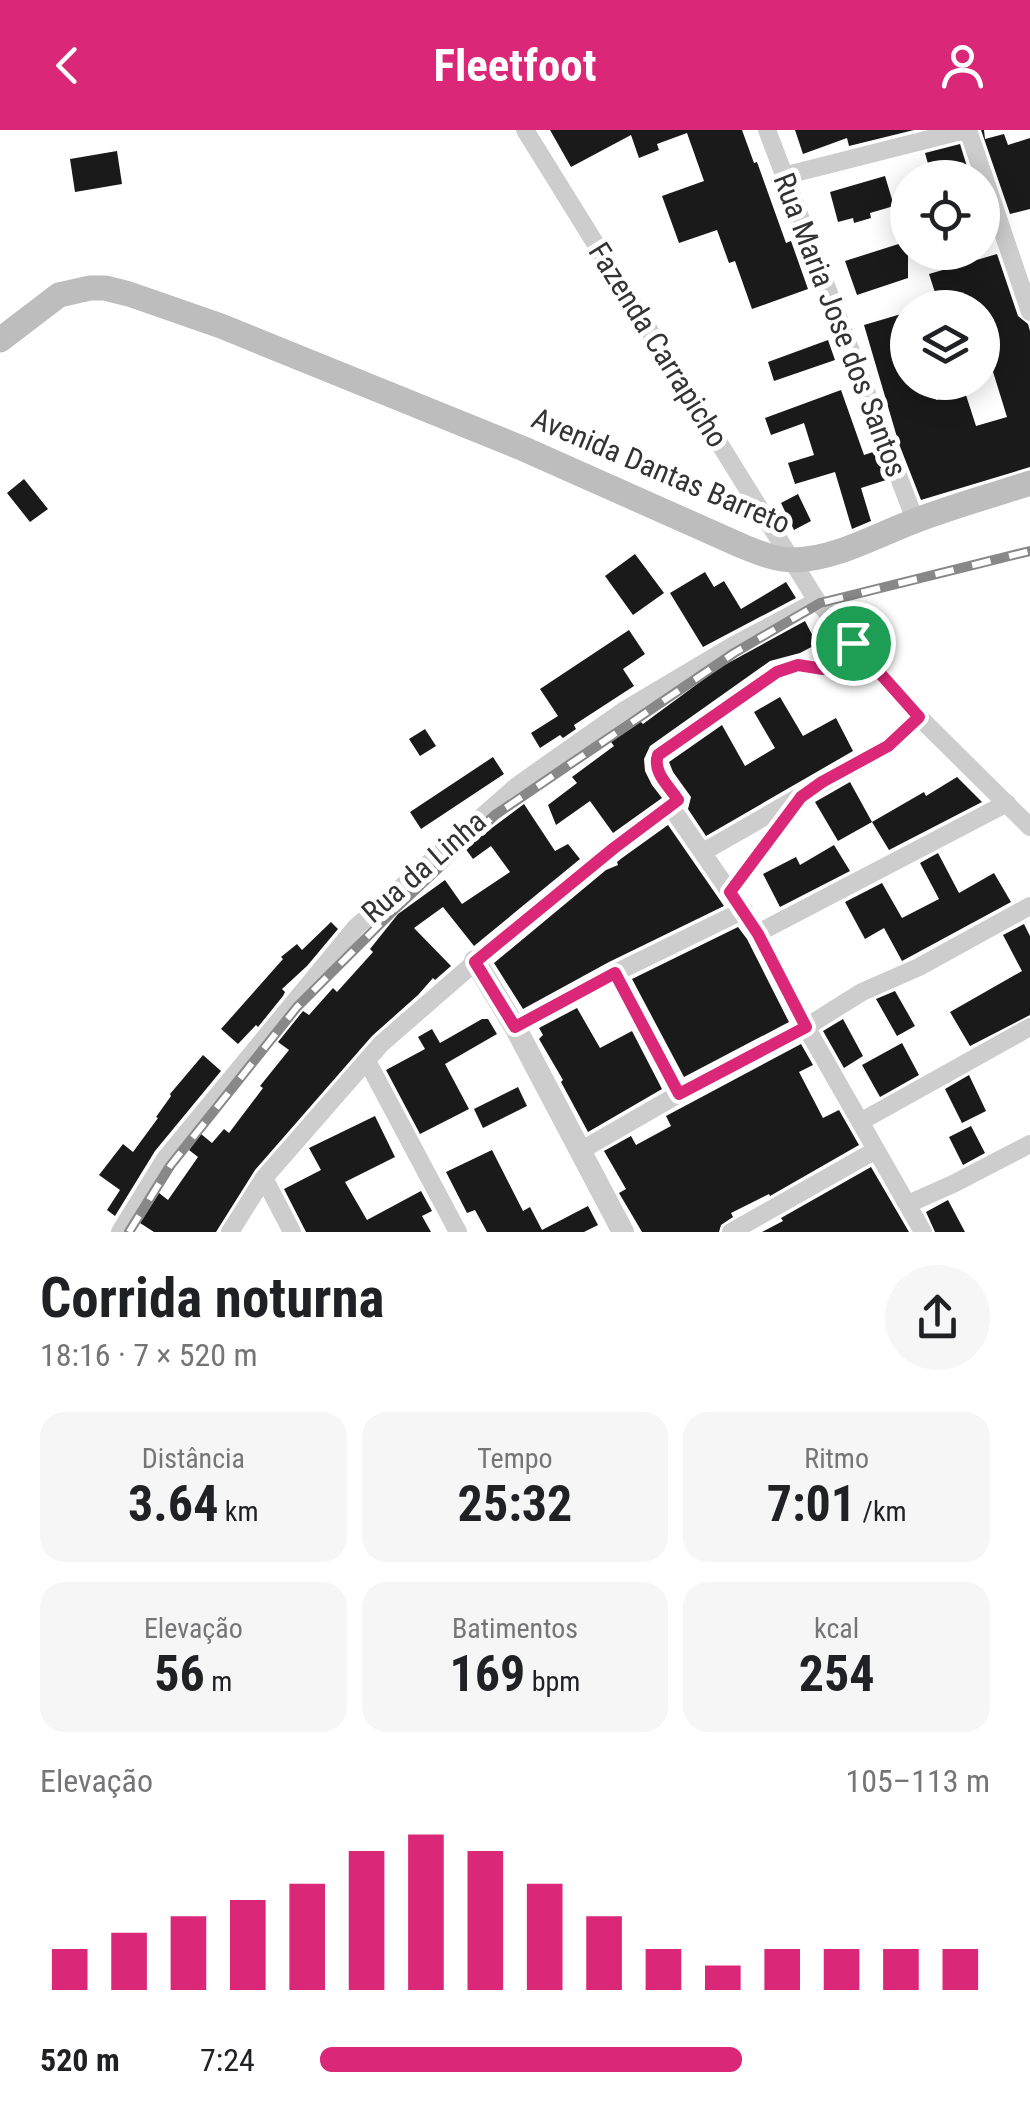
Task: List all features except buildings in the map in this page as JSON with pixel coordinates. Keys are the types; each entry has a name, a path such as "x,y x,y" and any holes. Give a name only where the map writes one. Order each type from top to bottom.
{"main road":[{"name":"Avenida Dantas Barreto","path":"0,340 60,296 105,288 220,326 524,449 742,546 790,560 832,553 914,520 1030,484"}],"street":[{"name":"Fazenda Carrapicho","path":"525,130 817,601 919,717 1030,827"},
{"name":"Rua Maria Jose dos Santos","path":"767,130 914,520"},
{"path":"783,176 966,130 1030,312"},
{"name":"Rua da Linha","path":"120,1232 164,1158 356,927 518,785 622,711 817,601"},
{"path":"230,1232 264,1178 367,1061 421,1008 678,800 655,764 664,749 777,672 798,665 823,669 853,643"},
{"path":"702,852 888,746 919,717"},
{"path":"730,892 801,797"},
{"path":"758,934 1007,803"},
{"path":"670,806 744,910 923,1232"},
{"path":"580,1151 862,992 918,967 1030,906"},
{"path":"515,1027 744,910"},
{"path":"475,962 515,1027 623,1232"},
{"path":"615,973 679,1094"},
{"path":"860,1122 1030,1027"},
{"path":"367,1061 458,1232"},
{"path":"908,1204 1030,1144"},
{"path":"730,1232 876,1150"},
{"path":"264,1178 292,1232"}],"railway":[{"path":"129,1232 170,1166 297,1007 495,815 734,653 820,603 1030,551"}],"route":[{"path":"853,643 919,717 888,746 801,797 730,892 758,934 806,1027 679,1094 615,973 515,1027 475,962 678,800 655,764 664,749 777,672 806,664 823,669 853,643"}]}
